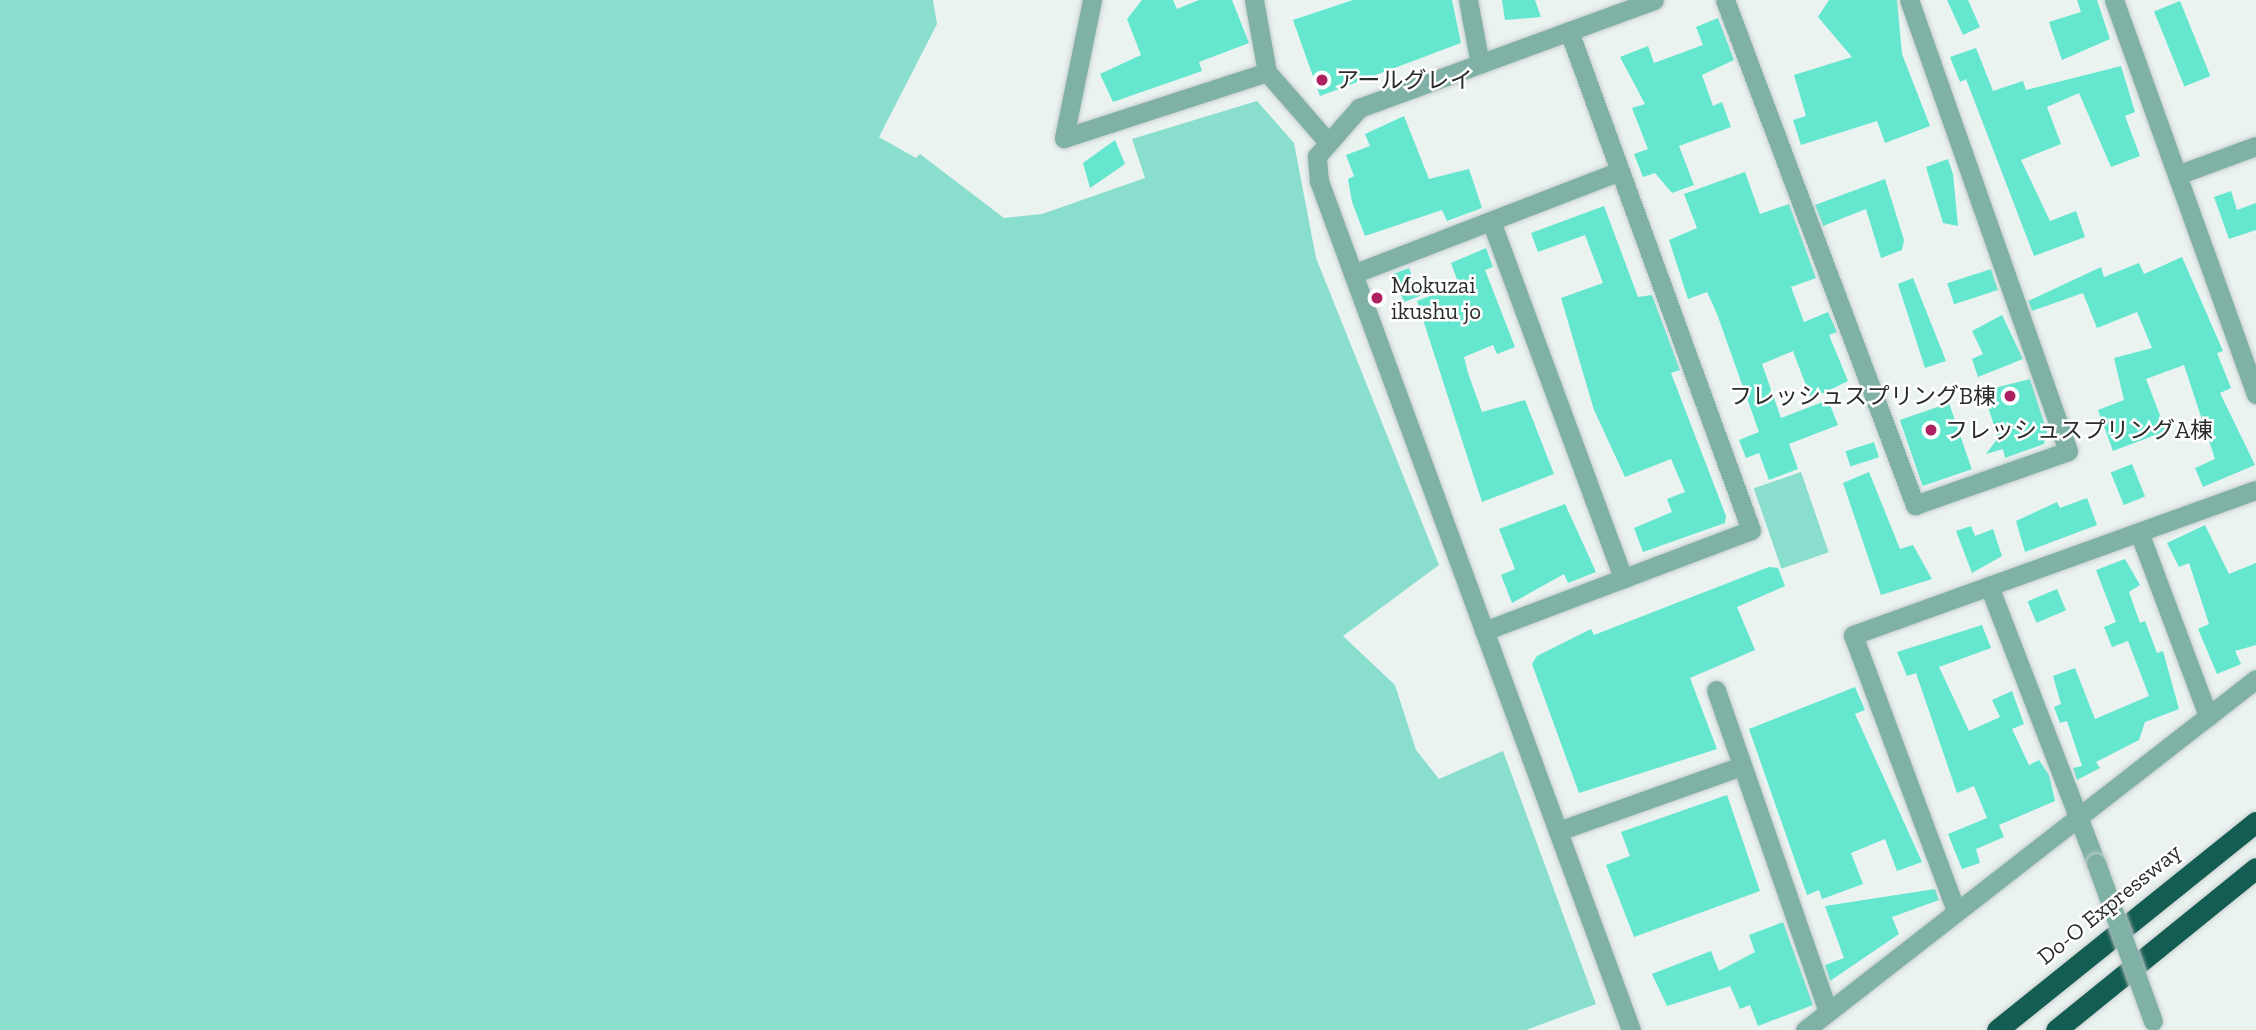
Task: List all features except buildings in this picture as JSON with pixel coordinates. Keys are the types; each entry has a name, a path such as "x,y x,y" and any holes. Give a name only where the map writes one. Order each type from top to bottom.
{"highway":[{"name":"Do-O Expressway","path":"1997,1030 2256,822"},
{"path":"2056,1030 2256,868"}],"street":[{"path":"1092,0 1064,138 1267,72"},
{"path":"1254,0 1267,72 1327,141"},
{"path":"1468,0 1480,64"},
{"path":"1631,1030 1319,181 1317,156 1327,141 1359,108 1654,0"},
{"path":"1726,0 1915,505 2068,451 1909,0"},
{"path":"2114,0 2177,175 2251,364 2256,394"},
{"path":"1484,631 1751,530 1569,31"},
{"path":"2177,175 2256,146"},
{"path":"1353,274 1620,172"},
{"path":"1491,221 1623,578"},
{"path":"1955,908 1853,635 2256,490"},
{"path":"2139,532 2208,716"},
{"path":"1989,586 2096,863 2155,1026"},
{"path":"1805,1030 1955,908 2256,679"},
{"path":"1716,690 1828,1011"},
{"path":"1558,831 1742,765"}],"green space":[{"path":"0,0 933,0 937,24 879,137 916,158 920,154 1004,218 1042,214 1145,178 1132,139 1257,101 1294,143 1316,258 1439,565 1343,636 1395,685 1416,750 1439,779 1503,751 1596,1004 1526,1030 0,1030"},
{"path":"1801,472 1829,552 1781,569 1754,488"}],"place":[{"name":"アールグレイ","path":"1322,80"},
{"name":"Mokuzai ikushu jo","path":"1377,298"},
{"name":"フレッシュスプリングB棟","path":"2010,396"},
{"name":"フレッシュスプリングA棟","path":"1931,430"}]}
